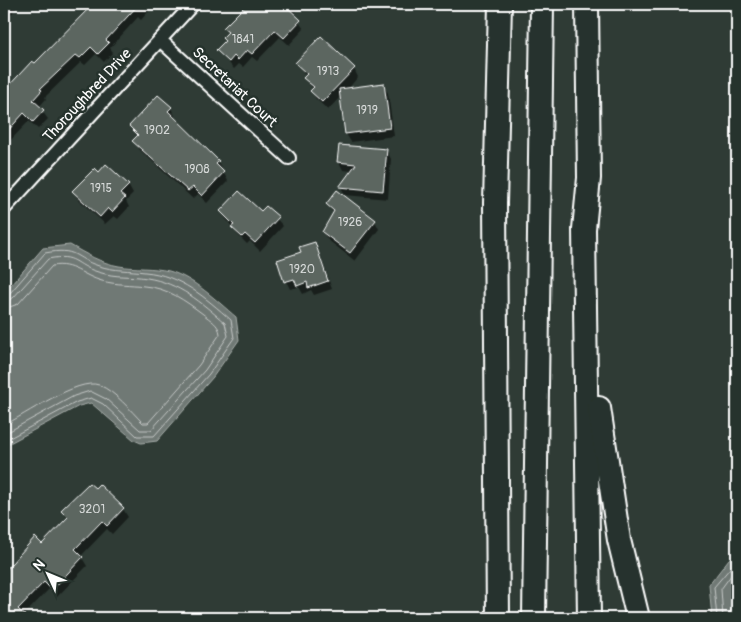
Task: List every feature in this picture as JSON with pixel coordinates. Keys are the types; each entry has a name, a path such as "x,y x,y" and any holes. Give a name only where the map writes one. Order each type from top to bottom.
{"highway":[{"path":"498,618 495,203 500,4"},
{"path":"534,618 542,4"},
{"path":"587,4 588,178 584,229 590,618"},
{"path":"588,178 598,220 597,394 619,540 638,618"}],"street":[{"name":"Thoroughbred Drive","path":"4,209 193,4"},
{"name":"Secretariat Court","path":"160,40 288,158"}],"water":[{"path":"70,245 112,265 163,270 178,274 205,291 236,317 239,340 213,377 157,441 141,443 134,440 91,403 79,406 4,446 4,293 43,248"},
{"path":"737,554 737,618 712,618 709,585 729,559"}],"building":[{"path":"93,4 139,4 106,40 109,43 98,54 91,47 80,58 76,55 40,89 42,90 33,100 44,110 33,122 24,113 4,135 4,91 32,61 35,63"},
{"path":"247,4 284,4 301,20 284,38 275,30 252,54 247,50 238,60 234,56 229,62 216,50 225,41 222,38 228,32 223,28"},
{"path":"321,36 355,68 322,102 310,91 314,87 303,78 307,74 295,63"},
{"path":"384,83 390,128 345,134 339,89"},
{"path":"158,95 172,107 168,111 219,161 216,164 224,172 202,196 193,187 188,191 132,141 138,135 129,126"},
{"path":"339,145 387,149 383,191 339,187 356,164 337,162"},
{"path":"106,164 129,185 120,194 125,198 112,212 108,208 100,217 72,191 95,168 99,172"},
{"path":"337,190 376,220 350,253 322,232 334,211 326,204"},
{"path":"239,191 261,211 266,206 279,217 255,243 245,234 242,237 231,227 234,225 220,211"},
{"path":"315,242 328,281 308,288 307,282 297,286 294,279 284,282 277,260 301,252 299,247"},
{"path":"89,483 95,488 99,484 124,508 107,526 102,521 75,549 83,557 52,590 44,582 18,609 28,618 4,618 4,572 35,537 42,544 68,517 61,510"}]}
